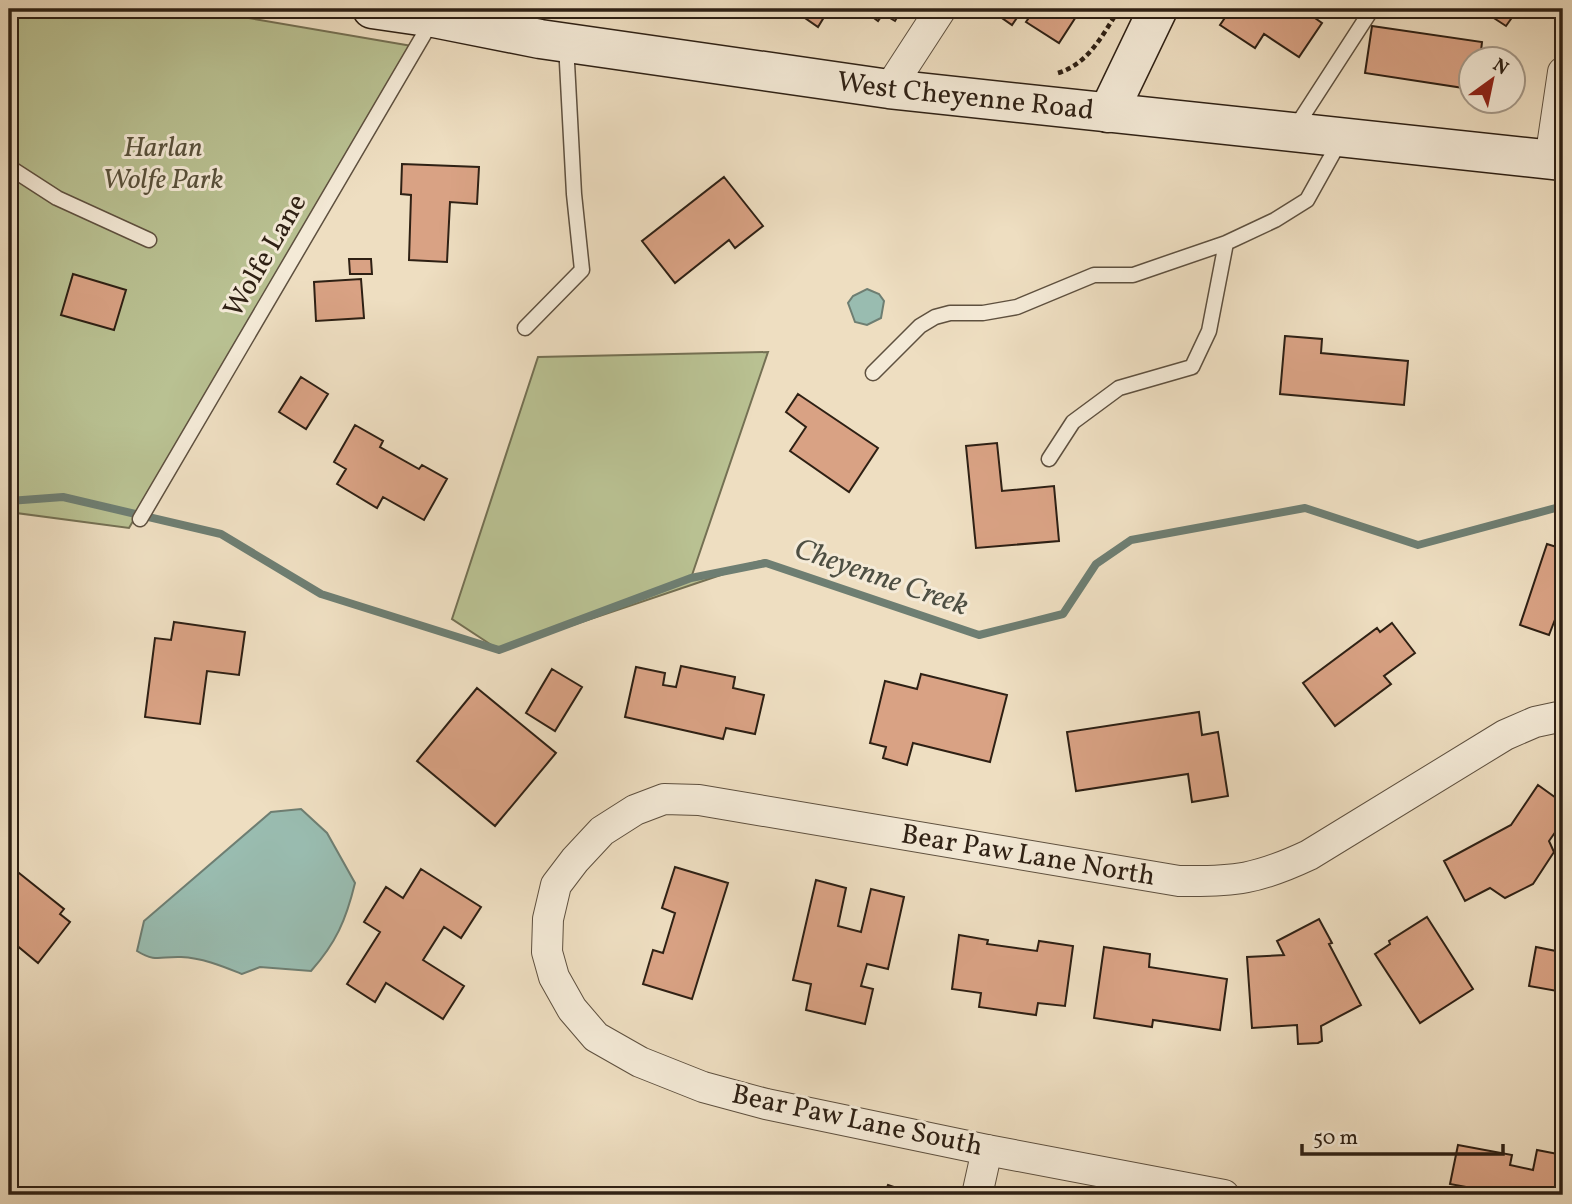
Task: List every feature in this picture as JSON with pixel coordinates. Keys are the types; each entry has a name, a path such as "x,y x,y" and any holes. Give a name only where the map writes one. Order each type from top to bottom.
{"main road":[{"name":"West Cheyenne Road","path":"372,9 436,13 566,43 889,89 1557,160"},
{"path":"1108,113 1158,9"}],"street":[{"path":"889,89 941,9"},
{"path":"1557,160 1563,72"},
{"name":"Bear Paw Lane North","path":"547,952 548,919 556,885 575,860 602,831 635,810 664,799 699,800 1179,881 1219,882 1275,871 1309,855 1505,735 1535,722 1563,716"},
{"name":"Bear Paw Lane South","path":"547,952 554,977 572,1009 596,1037 640,1062 703,1087 766,1104 987,1150 1224,1195"},
{"path":"977,1195 987,1150"}],"lane":[{"path":"1292,132 1372,9"},
{"name":"Wolfe Lane","path":"140,519 436,13"},
{"path":"525,328 582,270 574,194 566,43"},
{"path":"873,373 920,326 934,317 1017,307 1094,275 1133,275 1226,243 1275,220 1307,200 1342,138"},
{"path":"9,167 57,198 149,240"},
{"path":"1049,459 1073,422 1119,387 1192,367 1209,331 1226,243"}],"path":[{"path":"1045,72 1059,73 1077,66 1091,52 1120,9"}],"green space":[{"name":"Harlan Wolfe Park","path":"9,9 196,9 412,46 129,528 9,512"},
{"path":"768,352 691,578 765,560 499,650 452,619 538,357"}],"water":[{"path":"867,289 879,294 884,301 881,318 867,325 855,322 848,303 853,296"},
{"path":"301,809 327,833 355,883 339,930 311,971 260,967 242,974 197,959 154,958 137,951 144,921 271,812"}],"building":[{"path":"829,9 818,27 795,11"},
{"path":"829,9 842,9 838,15"},
{"path":"862,9 902,9 895,21 883,14 878,21"},
{"path":"989,9 1023,9 1012,25"},
{"path":"1035,9 1081,9 1059,43 1026,22"},
{"path":"1231,9 1302,9 1322,23 1299,57 1264,34 1255,48 1220,25"},
{"path":"1480,9 1518,9 1506,26"},
{"path":"1372,26 1482,42 1482,46 1456,46 1456,87 1365,73"},
{"path":"402,164 479,167 477,204 450,202 447,262 409,260 411,195 401,194"},
{"path":"724,177 763,226 735,248 729,240 675,283 642,241"},
{"path":"349,259 371,259 372,274 350,274"},
{"path":"73,274 126,290 114,330 61,315"},
{"path":"361,279 364,318 316,321 314,282"},
{"path":"1285,336 1322,339 1321,353 1408,361 1404,405 1280,394"},
{"path":"301,377 328,394 306,429 279,412"},
{"path":"798,394 878,448 849,492 790,451 806,427 786,412"},
{"path":"355,425 383,441 380,447 419,469 422,465 447,479 424,520 383,497 377,508 337,484 346,469 334,462"},
{"path":"997,443 1002,491 1054,486 1059,541 976,548 966,446"},
{"path":"1547,544 1563,549 1563,611 1561,619 1556,617 1549,635 1520,625"},
{"path":"174,622 245,632 239,675 207,671 200,724 145,717 155,638 171,640"},
{"path":"1392,623 1415,653 1384,676 1391,684 1335,726 1303,683 1377,628 1380,632"},
{"path":"681,666 735,677 733,688 764,695 755,734 726,728 723,739 625,717 636,667 665,673 663,685 676,687"},
{"path":"552,669 582,687 555,731 526,713"},
{"path":"921,674 1007,695 990,762 913,743 907,765 883,758 886,747 870,743 885,681 917,689"},
{"path":"477,688 556,753 495,826 417,761"},
{"path":"1199,712 1202,735 1218,732 1228,796 1192,802 1188,774 1076,791 1067,732"},
{"path":"1538,785 1563,803 1563,821 1549,841 1554,852 1533,884 1505,898 1490,888 1465,901 1444,861 1511,825"},
{"path":"9,865 64,909 60,914 70,922 38,963 9,939"},
{"path":"675,867 728,883 692,999 643,984 653,950 663,953 675,913 662,908"},
{"path":"421,869 481,907 461,938 444,927 423,960 464,986 443,1019 386,983 375,1002 347,984 380,932 364,922 386,887 403,898"},
{"path":"816,880 846,888 838,926 861,932 871,889 904,897 888,969 867,964 861,986 873,989 865,1024 806,1010 811,984 793,980"},
{"path":"1427,917 1473,989 1420,1023 1375,954 1390,944 1389,941"},
{"path":"1319,919 1361,1005 1321,1026 1322,1041 1318,1043 1298,1044 1297,1025 1252,1028 1247,957 1284,955 1277,941"},
{"path":"959,935 988,940 987,944 1037,951 1039,941 1073,946 1065,1006 1038,1003 1036,1015 979,1007 981,993 952,989"},
{"path":"1563,940 1563,992 1529,986 1536,947 1561,952"},
{"path":"1104,947 1150,954 1149,967 1227,979 1220,1030 1153,1020 1152,1027 1094,1018"},
{"path":"1458,1145 1512,1155 1510,1165 1533,1170 1537,1150 1563,1155 1563,1195 1509,1195 1450,1184"},
{"path":"888,1185 917,1195 884,1195"},
{"path":"835,1189 852,1195 833,1195"}],"waterway":[{"name":"Cheyenne Creek","path":"9,501 63,497 221,534 321,594 499,650 691,578 766,563 979,635 1063,614 1096,564 1131,540 1305,508 1418,545 1563,506"}]}
